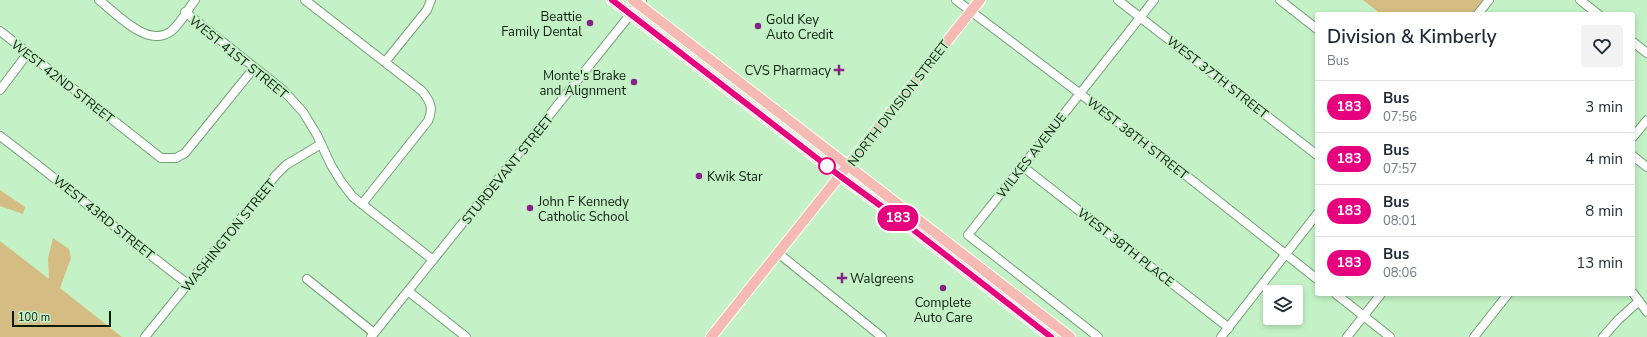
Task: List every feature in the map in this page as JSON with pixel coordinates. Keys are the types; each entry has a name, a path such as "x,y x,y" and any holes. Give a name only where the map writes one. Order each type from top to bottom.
{"main road":[{"path":"612,0 840,176 911,228 1051,337"},
{"name":"NORTH DIVISION STREET","path":"711,337 980,0"},
{"path":"637,1 1070,337"}],"street":[{"path":"100,1 140,32 149,36 163,36 171,31 195,0"},
{"path":"305,0 422,91 431,103 432,113 428,121 362,204"},
{"path":"385,62 427,10 431,0"},
{"name":"WEST 38TH STREET","path":"956,0 1143,141 1315,277"},
{"name":"WEST 37TH STREET","path":"1118,0 1315,153"},
{"name":"WILKES AVENUE","path":"1098,337 968,235 1154,0"},
{"path":"1280,0 1315,27"},
{"path":"1480,12 1489,0"},
{"path":"1580,0 1595,12"},
{"name":"STURDEVANT STREET","path":"373,335 630,14 637,1"},
{"name":"WEST 41ST STREET","path":"185,12 254,68 284,90 303,112 342,183 353,197 433,260"},
{"name":"WEST 42ND STREET","path":"0,31 161,158 176,158 185,153 254,68"},
{"path":"1635,44 1647,53"},
{"path":"0,90 28,53"},
{"path":"1635,135 1647,120"},
{"name":"WEST 43RD STREET","path":"0,136 188,284"},
{"name":"WASHINGTON STREET","path":"145,337 276,174 286,165 321,144"},
{"path":"1635,158 1647,167"},
{"name":"WEST 38TH PLACE","path":"1022,166 1229,328"},
{"path":"1221,337 1315,216"},
{"path":"778,253 882,337"},
{"path":"307,279 373,335"},
{"path":"408,291 466,337"},
{"path":"1339,296 1390,337"},
{"path":"1347,337 1379,296"},
{"path":"1474,337 1506,296"},
{"path":"1635,296 1647,312"},
{"path":"1603,337 1618,320 1639,301"}],"shaded area":[{"path":"1363,0 1489,0 1480,12 1378,12"},
{"path":"0,190 25,207 23,214 0,206"},
{"path":"53,238 69,249 71,258 60,288 122,337 0,337 0,241 49,279 48,258"}],"bus line":[{"name":"183","path":"612,0 840,176 911,228 1051,337"}],"place":[{"name":"Beattie Family Dental","path":"590,23"},
{"name":"Gold Key Auto Credit","path":"758,26"},
{"name":"CVS Pharmacy","path":"839,70"},
{"name":"Monte's Brake and Alignment","path":"634,82"},
{"name":"Kwik Star","path":"699,176"},
{"name":"John F Kennedy Catholic School","path":"530,208"},
{"name":"Walgreens","path":"842,278"},
{"name":"Complete Auto Care","path":"943,288"}]}
